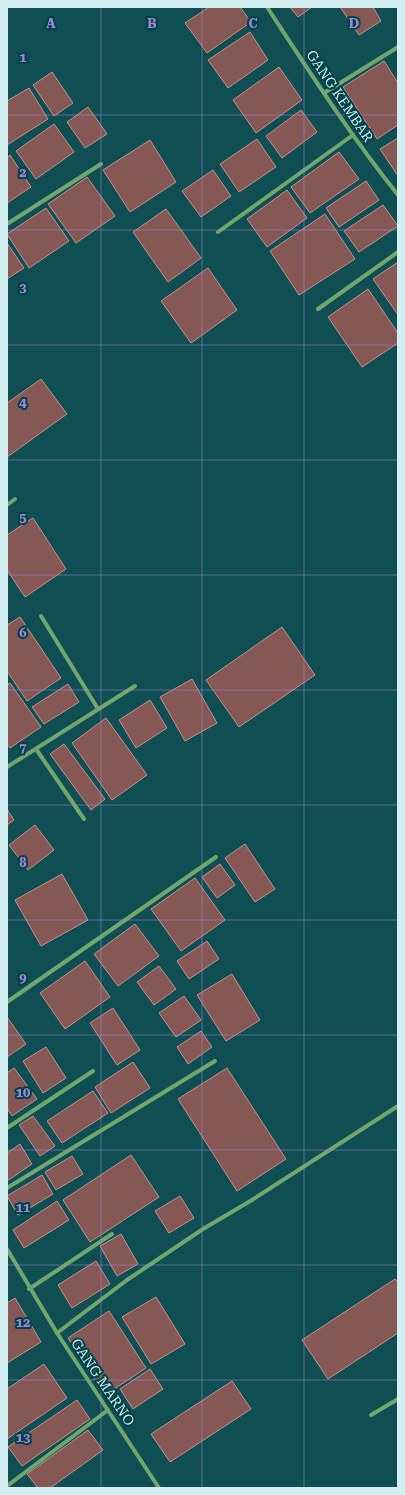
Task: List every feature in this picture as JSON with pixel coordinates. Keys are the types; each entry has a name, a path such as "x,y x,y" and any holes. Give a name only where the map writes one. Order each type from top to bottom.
{"street":[{"name":"GANG KEMBAR","path":"267,7 353,135 398,195"},
{"path":"324,93 398,47"},
{"path":"218,232 353,135"},
{"path":"7,224 101,164"},
{"path":"318,309 398,252"},
{"path":"7,504 15,499"},
{"path":"41,616 98,709"},
{"path":"7,767 135,686"},
{"path":"36,749 84,819"},
{"path":"7,1002 216,856"},
{"path":"7,1188 215,1061"},
{"path":"7,1128 93,1071"},
{"path":"57,1333 127,1280 203,1229 252,1200 398,1106"},
{"path":"30,1289 112,1234"},
{"name":"GANG MARNO","path":"7,1249 57,1333 159,1488"},
{"path":"371,1415 398,1399"},
{"path":"7,1486 108,1410"}],"building":[{"path":"209,7 240,7 251,22 207,53 185,23"},
{"path":"290,7 312,7 298,17"},
{"path":"340,7 373,7 381,21 359,35"},
{"path":"250,32 268,60 228,88 208,60"},
{"path":"384,61 398,83 398,125 377,139 343,87"},
{"path":"279,67 302,100 256,133 233,100"},
{"path":"52,72 73,103 54,116 33,85"},
{"path":"29,88 48,119 7,145 7,101"},
{"path":"88,107 107,134 85,148 67,122"},
{"path":"301,110 317,132 282,158 266,136"},
{"path":"54,124 74,152 36,179 16,151"},
{"path":"398,138 398,176 380,149"},
{"path":"257,139 276,167 239,192 220,164"},
{"path":"150,140 176,182 130,212 103,170"},
{"path":"339,152 359,179 310,213 291,187"},
{"path":"10,155 31,187 7,203 7,158"},
{"path":"213,170 231,196 201,217 182,191"},
{"path":"87,177 115,216 76,243 48,204"},
{"path":"366,181 379,200 339,227 326,208"},
{"path":"287,190 307,218 267,247 247,219"},
{"path":"383,205 398,226 359,252 344,231"},
{"path":"46,208 69,241 29,268 7,234"},
{"path":"166,209 201,258 168,282 133,232"},
{"path":"325,214 355,259 299,295 270,251"},
{"path":"7,243 24,268 7,279"},
{"path":"398,262 398,315 373,279"},
{"path":"208,268 237,310 191,343 161,301"},
{"path":"368,289 398,333 398,343 362,367 328,317"},
{"path":"41,379 67,414 7,457 7,403"},
{"path":"33,518 66,569 25,597 7,570 7,535"},
{"path":"20,617 61,678 27,701 7,671 7,625"},
{"path":"282,627 315,675 239,727 206,680"},
{"path":"192,679 217,723 185,741 160,697"},
{"path":"10,683 41,727 10,748 7,744 7,685"},
{"path":"68,684 79,702 44,724 32,707"},
{"path":"150,700 167,728 136,748 119,720"},
{"path":"106,718 147,775 112,800 72,743"},
{"path":"64,744 105,799 91,810 50,754"},
{"path":"7,809 14,820 7,825"},
{"path":"35,825 54,850 28,870 9,845"},
{"path":"245,844 275,889 255,902 225,858"},
{"path":"220,864 235,885 217,898 202,877"},
{"path":"62,874 88,920 41,946 15,900"},
{"path":"195,878 225,920 181,951 151,909"},
{"path":"135,924 159,956 118,986 94,954"},
{"path":"207,941 219,959 189,979 177,961"},
{"path":"85,961 110,997 65,1029 40,993"},
{"path":"159,966 176,989 154,1005 137,982"},
{"path":"232,974 260,1020 226,1041 197,995"},
{"path":"184,996 201,1020 176,1037 159,1013"},
{"path":"113,1008 140,1050 117,1065 90,1023"},
{"path":"7,1017 26,1044 7,1057"},
{"path":"201,1031 212,1047 188,1064 177,1047"},
{"path":"46,1047 66,1078 43,1093 23,1061"},
{"path":"133,1062 150,1088 111,1113 95,1087"},
{"path":"14,1068 37,1099 12,1116 7,1108 7,1073"},
{"path":"227,1068 286,1159 237,1191 178,1099"},
{"path":"93,1091 108,1113 62,1143 47,1121"},
{"path":"33,1116 55,1146 40,1156 19,1125"},
{"path":"20,1144 32,1164 7,1181 7,1153"},
{"path":"131,1155 159,1197 90,1242 63,1200"},
{"path":"72,1156 83,1174 56,1190 45,1172"},
{"path":"42,1175 53,1194 18,1215 7,1196"},
{"path":"180,1196 194,1218 169,1233 155,1211"},
{"path":"57,1201 69,1220 24,1248 13,1230"},
{"path":"121,1234 138,1264 117,1276 100,1246"},
{"path":"96,1261 110,1284 72,1308 58,1285"},
{"path":"395,1279 398,1283 398,1333 328,1379 302,1340"},
{"path":"156,1297 185,1344 151,1364 122,1317"},
{"path":"15,1298 41,1342 7,1363 7,1303"},
{"path":"109,1311 146,1368 105,1395 68,1338"},
{"path":"44,1364 67,1398 7,1439 7,1389"},
{"path":"150,1369 163,1389 133,1409 120,1389"},
{"path":"232,1381 251,1409 170,1462 151,1434"},
{"path":"77,1400 90,1419 22,1466 8,1447"},
{"path":"88,1430 103,1450 50,1488 38,1488 27,1474"}]}
